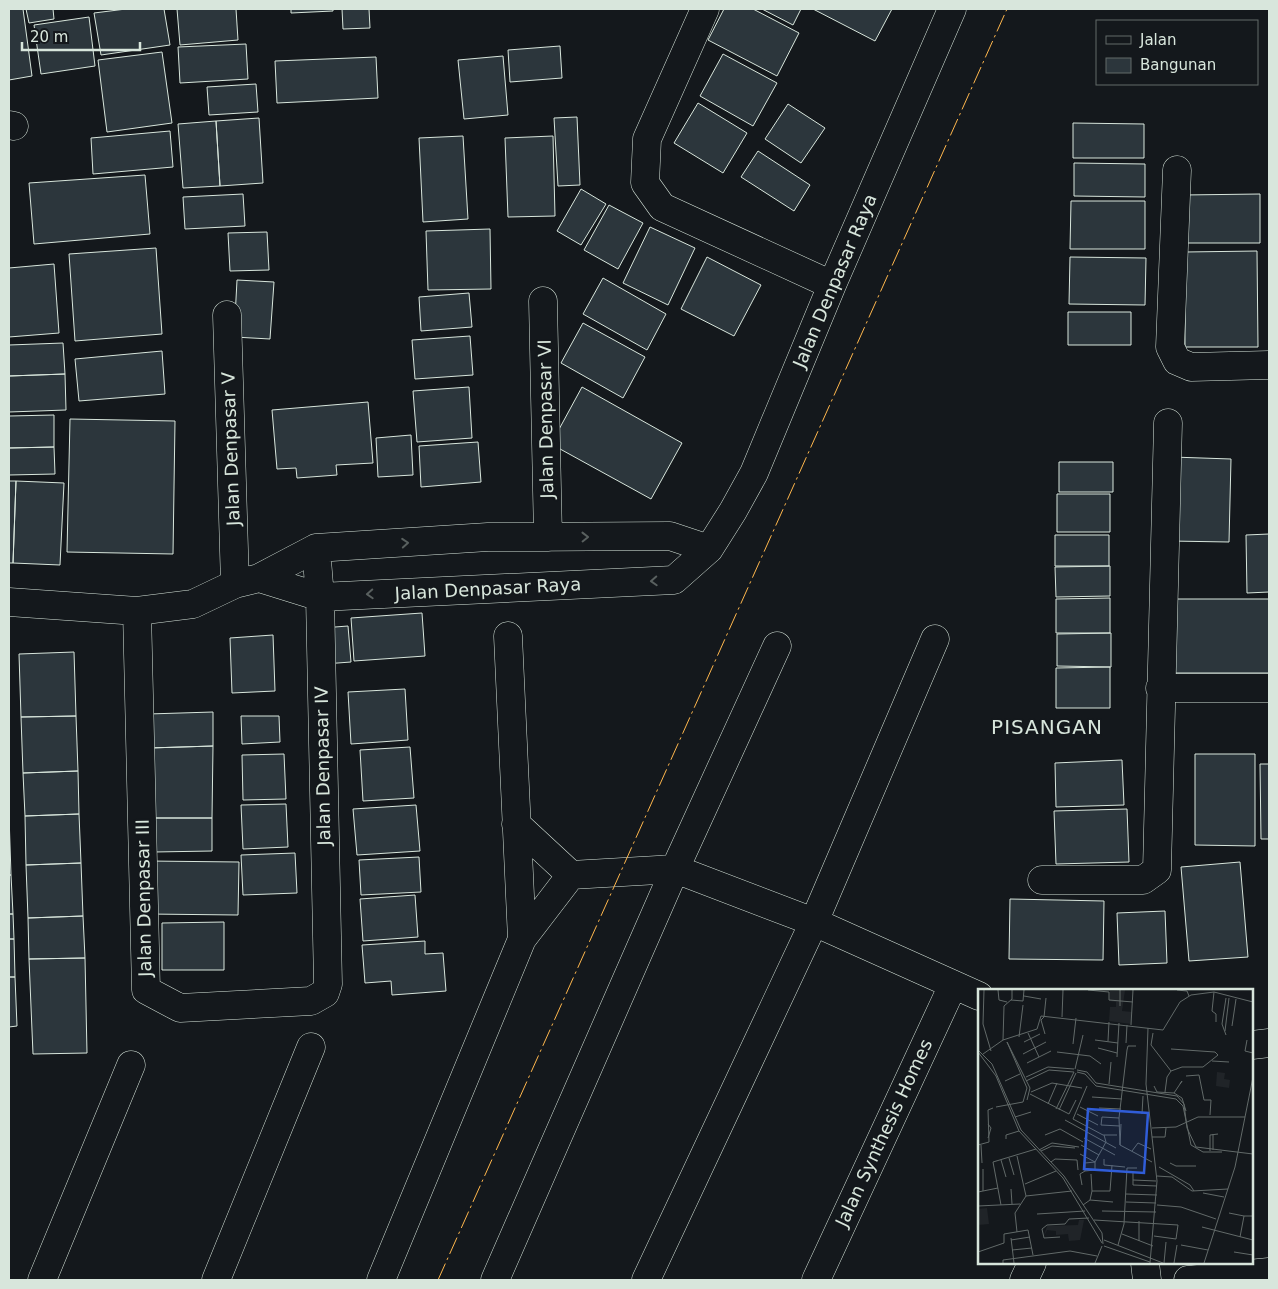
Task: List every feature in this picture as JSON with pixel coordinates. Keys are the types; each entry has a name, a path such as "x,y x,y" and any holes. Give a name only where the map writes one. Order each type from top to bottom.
{"street":[{"path":"705,9 647,139 645,183 662,207 832,285"},
{"name":"Jalan Denpasar Raya","path":"247,581 320,597 674,580 709,549 754,473 832,285 952,9"},
{"path":"1177,170 1170,347 1177,361 1191,367 1269,365"},
{"name":"Jalan Denpasar VI","path":"543,301 548,537"},
{"name":"Jalan Denpasar V","path":"227,315 247,581"},
{"path":"1042,880 1142,880 1157,870 1168,423"},
{"path":"9,602 137,611 193,604 316,548 488,537 670,536 709,549"},
{"name":"Jalan Denpasar IV","path":"316,548 320,597 328,984"},
{"name":"Jalan Denpasar III","path":"137,611 146,990 180,1008 311,1001 325,993 328,984"},
{"path":"508,636 522,939"},
{"path":"646,1280 814,922 935,639"},
{"path":"495,1280 675,869 777,646"},
{"path":"1160,688 1269,688"},
{"path":"516,824 570,875 675,869 814,922 978,996"},
{"path":"381,1280 522,939 570,875"},
{"name":"Jalan Synthesis Homes","path":"816,1280 953,985"},
{"path":"1253,1045 1269,1043"},
{"path":"216,1280 311,1047"},
{"path":"42,1280 131,1065"},
{"path":"1024,1280 1032,1264"},
{"path":"1145,1264 1147,1280"},
{"path":"1188,1280 1269,1272"}],"building":[{"path":"9,9 23,9 32,76 9,80"},
{"path":"26,9 53,9 54,19 29,23"},
{"path":"126,9 164,9 170,45 101,55 94,13"},
{"path":"177,9 236,9 238,40 180,45"},
{"path":"291,9 333,9 333,11 291,13"},
{"path":"342,9 369,9 370,28 343,29"},
{"path":"724,9 753,9 799,33 777,76 708,40"},
{"path":"762,9 801,9 793,25"},
{"path":"813,9 892,9 875,41"},
{"path":"89,17 95,66 41,74 34,25"},
{"path":"246,44 248,79 180,83 178,47"},
{"path":"560,46 562,78 510,82 508,50"},
{"path":"162,52 172,123 107,132 98,60"},
{"path":"723,54 777,83 753,126 700,96"},
{"path":"503,56 508,115 464,119 458,60"},
{"path":"376,57 378,98 277,103 275,61"},
{"path":"256,84 258,112 209,115 207,87"},
{"path":"698,103 747,133 723,173 674,143"},
{"path":"788,104 825,128 801,163 765,139"},
{"path":"577,117 580,185 558,186 554,118"},
{"path":"259,118 263,183 220,186 216,121"},
{"path":"216,121 220,186 183,188 178,124"},
{"path":"1073,123 1144,124 1144,158 1073,158"},
{"path":"170,131 173,167 93,174 91,138"},
{"path":"463,136 468,219 423,222 419,138"},
{"path":"553,136 555,216 508,217 505,138"},
{"path":"758,151 810,185 794,211 741,177"},
{"path":"1074,163 1145,164 1145,197 1074,196"},
{"path":"145,175 150,234 34,244 29,183"},
{"path":"581,189 606,204 581,245 557,231"},
{"path":"243,194 245,226 185,229 183,197"},
{"path":"1260,194 1260,243 1183,243 1183,195"},
{"path":"1071,201 1145,201 1145,249 1070,249"},
{"path":"609,205 643,223 618,269 584,250"},
{"path":"650,227 695,248 668,305 623,283"},
{"path":"490,229 491,289 428,290 426,231"},
{"path":"267,232 269,270 230,271 228,233"},
{"path":"156,248 162,334 75,341 69,254"},
{"path":"1257,251 1258,347 1185,347 1185,252"},
{"path":"707,257 761,285 734,336 681,309"},
{"path":"1070,257 1146,258 1145,305 1069,304"},
{"path":"54,264 59,333 9,337 9,268"},
{"path":"603,278 666,314 647,350 583,314"},
{"path":"237,280 274,282 270,339 234,337"},
{"path":"469,293 472,327 421,331 419,297"},
{"path":"1068,312 1131,312 1131,345 1068,345"},
{"path":"583,323 645,357 623,398 561,363"},
{"path":"470,336 473,375 415,379 412,340"},
{"path":"63,343 65,374 9,376 9,345"},
{"path":"162,351 165,394 79,401 75,359"},
{"path":"65,374 66,410 9,412 9,376"},
{"path":"469,387 472,438 417,442 413,391"},
{"path":"582,387 682,443 651,499 551,444"},
{"path":"368,402 373,463 336,465 337,475 297,478 296,468 277,469 272,410"},
{"path":"54,415 54,447 9,448 9,416"},
{"path":"70,419 175,421 173,554 67,552"},
{"path":"411,435 413,475 378,477 376,438"},
{"path":"478,442 481,482 421,487 419,446"},
{"path":"54,447 55,474 9,475 9,448"},
{"path":"1172,457 1231,459 1229,542 1170,541"},
{"path":"1059,462 1113,462 1113,492 1059,492"},
{"path":"9,481 16,481 13,563 9,563"},
{"path":"16,481 64,483 60,565 13,563"},
{"path":"1057,494 1110,494 1110,532 1057,532"},
{"path":"1269,534 1269,592 1247,593 1246,535"},
{"path":"1055,535 1109,535 1109,566 1055,566"},
{"path":"1110,566 1110,596 1056,597 1055,567"},
{"path":"1110,598 1110,633 1056,633 1056,599"},
{"path":"1172,599 1269,599 1269,673 1172,673"},
{"path":"422,613 425,656 354,661 351,618"},
{"path":"348,626 351,662 324,664 322,628"},
{"path":"1111,633 1111,667 1057,666 1057,634"},
{"path":"273,635 275,691 232,693 230,638"},
{"path":"74,652 76,716 21,717 19,654"},
{"path":"1110,667 1110,708 1056,708 1056,668"},
{"path":"405,689 408,740 351,744 348,692"},
{"path":"213,712 213,746 149,748 148,714"},
{"path":"76,716 78,771 23,773 21,717"},
{"path":"241,716 279,716 280,742 242,744"},
{"path":"213,746 212,818 152,818 149,748"},
{"path":"410,747 414,798 363,801 360,750"},
{"path":"284,754 286,799 243,800 242,755"},
{"path":"1195,754 1255,754 1255,846 1195,845"},
{"path":"1122,760 1124,805 1056,807 1055,763"},
{"path":"1260,764 1269,764 1269,839 1261,839"},
{"path":"78,771 79,814 25,816 23,773"},
{"path":"286,804 288,847 243,849 241,805"},
{"path":"416,805 420,851 357,855 353,809"},
{"path":"1127,809 1129,862 1056,864 1054,811"},
{"path":"79,814 81,863 26,865 25,816"},
{"path":"9,815 11,875 9,875"},
{"path":"152,818 212,818 212,851 154,852"},
{"path":"295,853 297,893 243,895 241,855"},
{"path":"419,857 421,892 361,895 359,860"},
{"path":"148,861 239,862 238,915 147,914"},
{"path":"1240,862 1248,957 1189,961 1181,867"},
{"path":"81,863 83,916 28,918 26,865"},
{"path":"9,875 11,875 13,914 9,914"},
{"path":"415,895 418,937 363,941 360,899"},
{"path":"1010,899 1104,901 1103,960 1009,959"},
{"path":"1165,911 1167,963 1119,965 1117,913"},
{"path":"9,914 13,914 14,939 9,939"},
{"path":"83,916 85,958 29,959 28,918"},
{"path":"224,922 224,970 162,970 162,923"},
{"path":"9,939 14,939 15,977 9,977"},
{"path":"425,941 425,954 443,953 446,991 392,995 391,981 365,983 362,945"},
{"path":"85,958 87,1053 33,1054 29,959"},
{"path":"9,977 15,977 17,1026 9,1027"}],"power":[{"path":"438,1280 1007,9"}],"district":[{"name":"PISANGAN","path":"1047,727"}]}
